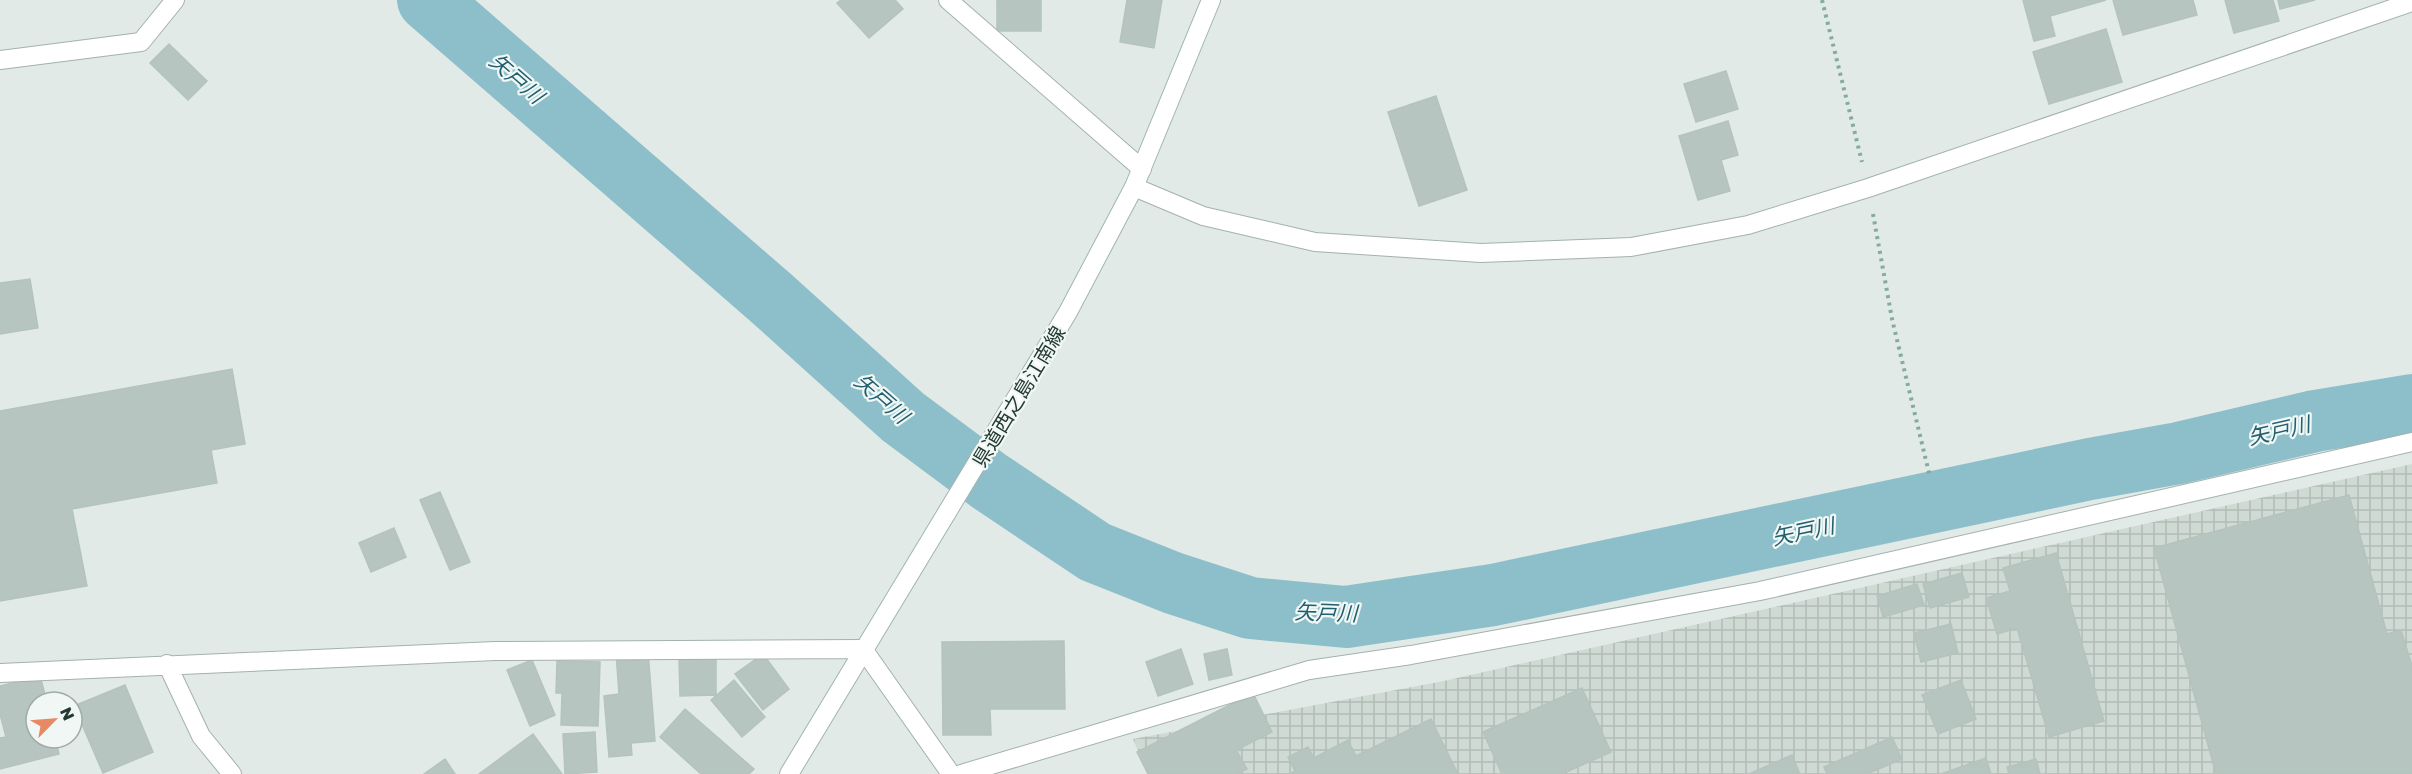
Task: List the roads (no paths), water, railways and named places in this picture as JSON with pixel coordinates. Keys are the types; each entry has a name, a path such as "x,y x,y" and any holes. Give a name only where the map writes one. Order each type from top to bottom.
{"street":[{"path":"0,60 141,42 175,0"},
{"path":"948,0 1142,168"},
{"name":"県道西之島江南線","path":"789,774 1068,312 1134,187 1211,0"},
{"path":"1134,187 1203,216 1315,242 1480,253 1631,247 1748,225 1868,188 2412,2"},
{"path":"961,774 1309,670 1411,655 1760,591 2412,442"},
{"path":"0,673 495,651 863,649 951,774"},
{"path":"168,664 201,736 232,774"}],"waterway":[{"name":"矢戸川","path":"428,0 770,297 903,417 989,481 1095,552 1173,583 1250,608 1346,617 1493,595 2090,469 2179,453 2315,421 2412,405"}]}
